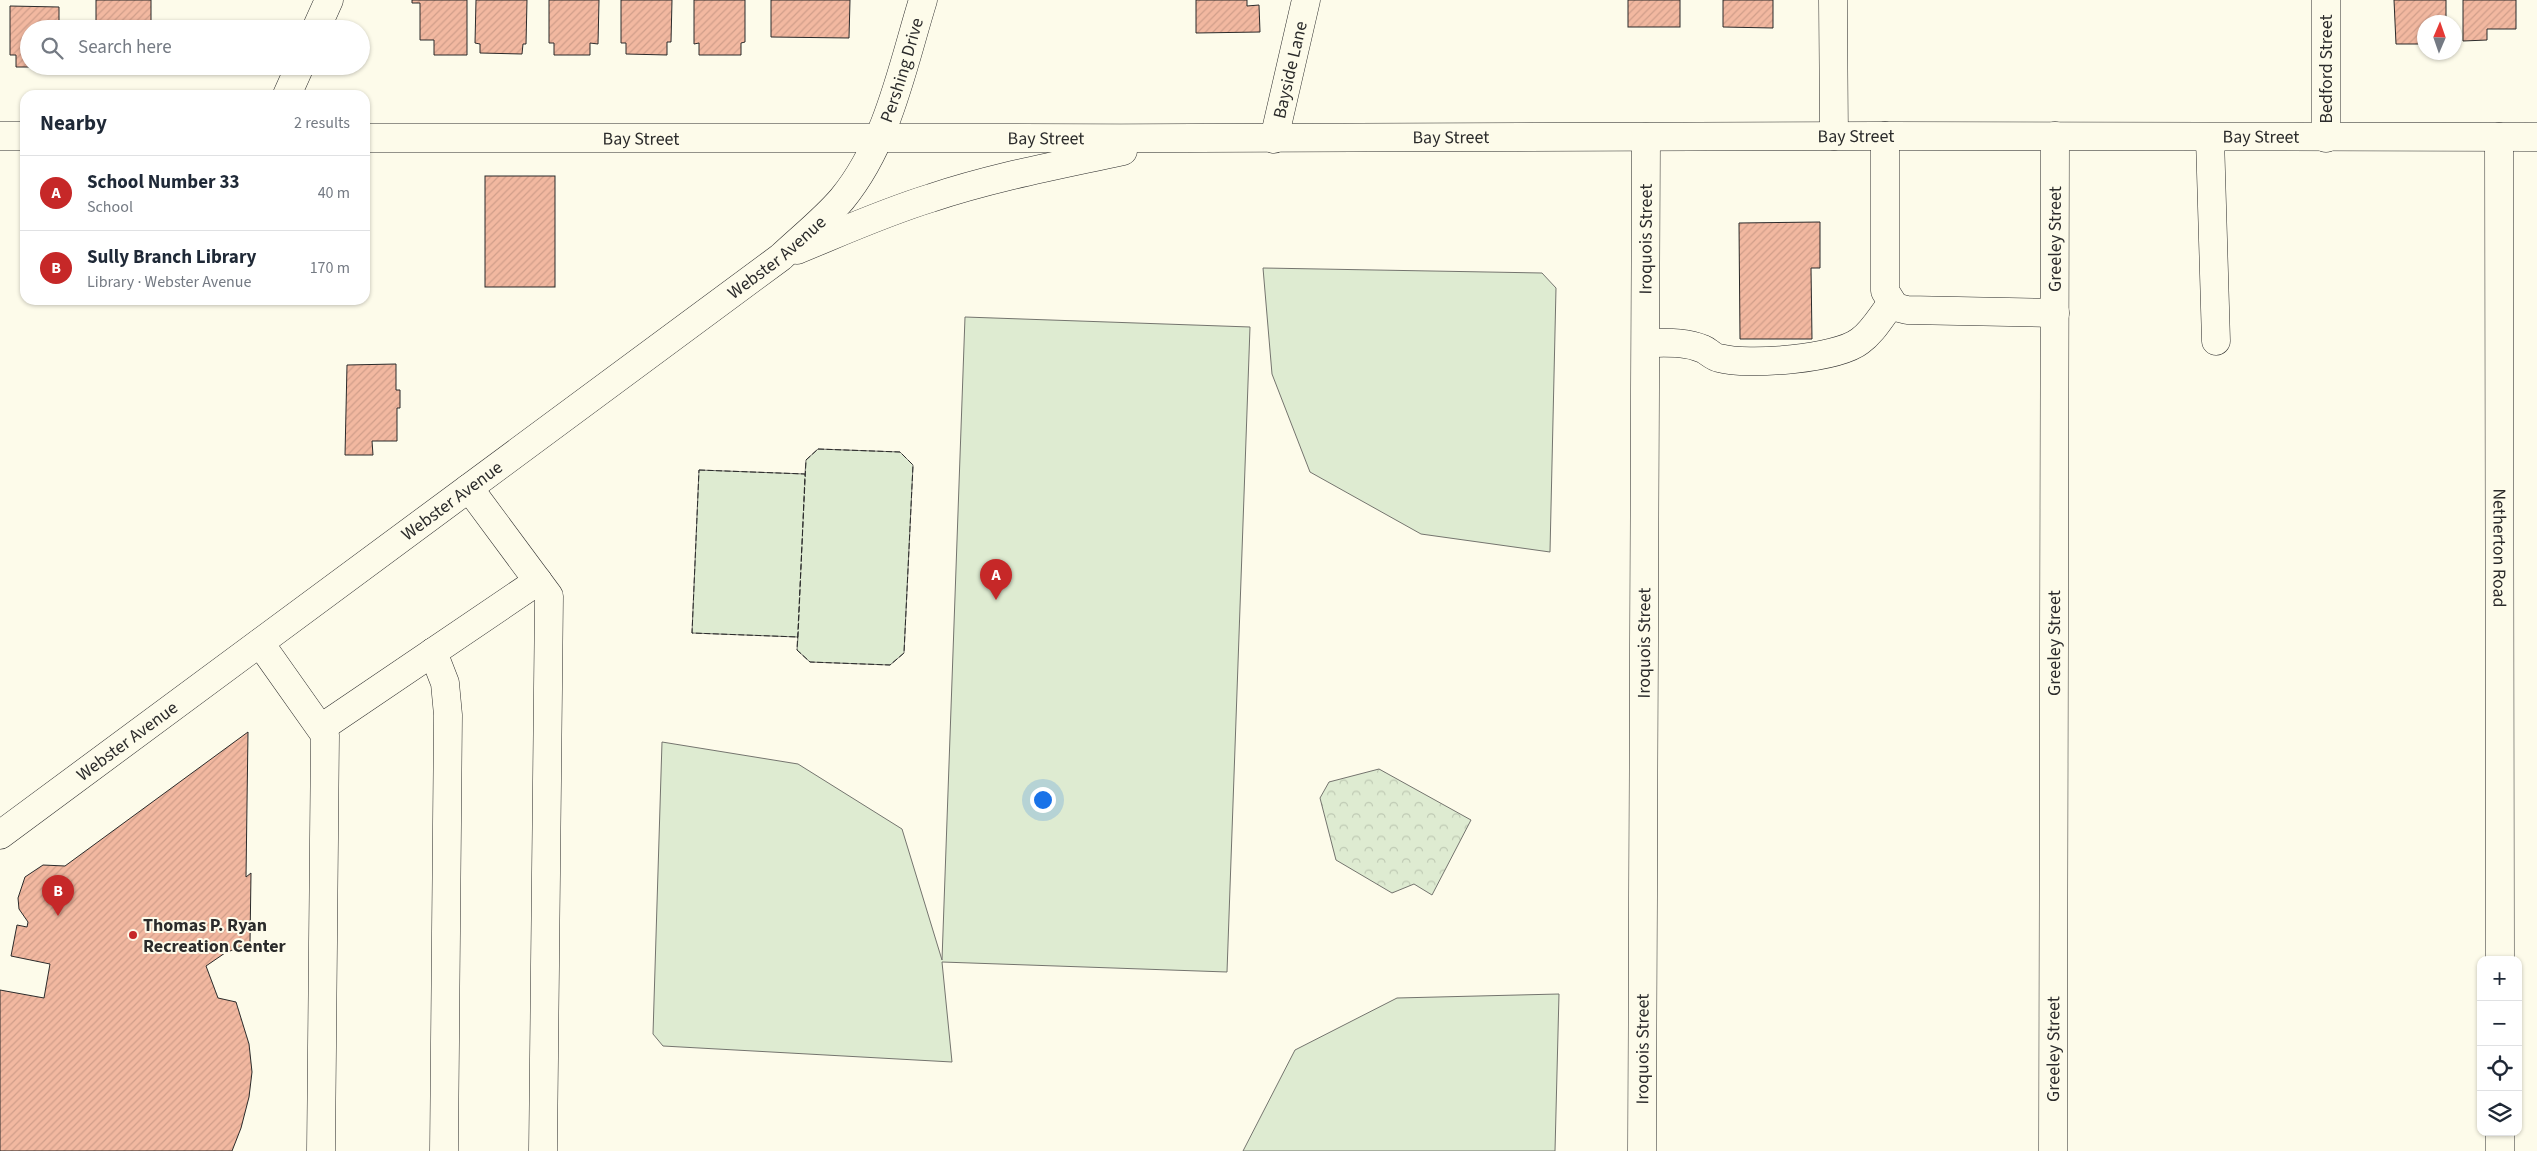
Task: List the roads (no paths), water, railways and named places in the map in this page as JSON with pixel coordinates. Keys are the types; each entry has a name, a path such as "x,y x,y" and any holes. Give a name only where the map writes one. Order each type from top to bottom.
{"street":[{"path":"320,20 329,0"},
{"name":"Pershing Drive","path":"879,140 923,0"},
{"name":"Bayside Lane","path":"1274,138 1306,0"},
{"path":"1833,0 1834,136"},
{"name":"Bedford Street","path":"2326,0 2326,138"},
{"path":"289,90 296,75"},
{"path":"0,136 20,136"},
{"name":"Bay Street","path":"370,138 1176,140 1834,136 2537,137"},
{"path":"1885,136 1885,291 1895,307 1907,310 2055,314"},
{"name":"Greeley Street","path":"2053,1151 2055,136"},
{"name":"Iroquois Street","path":"1642,1151 1646,137"},
{"name":"Netherton Road","path":"2499,137 2500,956"},
{"path":"2210,138 2216,341"},
{"name":"Webster Avenue","path":"0,835 781,257 841,199 863,170 879,140"},
{"path":"781,257 879,215 932,197 1012,175 1176,140"},
{"path":"1646,343 1681,343 1702,348 1718,358 1744,361 1805,358 1841,351 1861,341 1892,303"},
{"path":"469,488 549,596 543,1151"},
{"path":"321,728 538,581"},
{"path":"260,643 325,735 321,1151"},
{"path":"432,652 445,683 448,714 444,1151"},
{"path":"2500,1136 2500,1151"}],"place":[{"name":"School Number 33","path":"996,600"},
{"name":"Sully Branch Library","path":"58,916"},
{"name":"Thomas P. Ryan Recreation Center","path":"133,935"}]}
